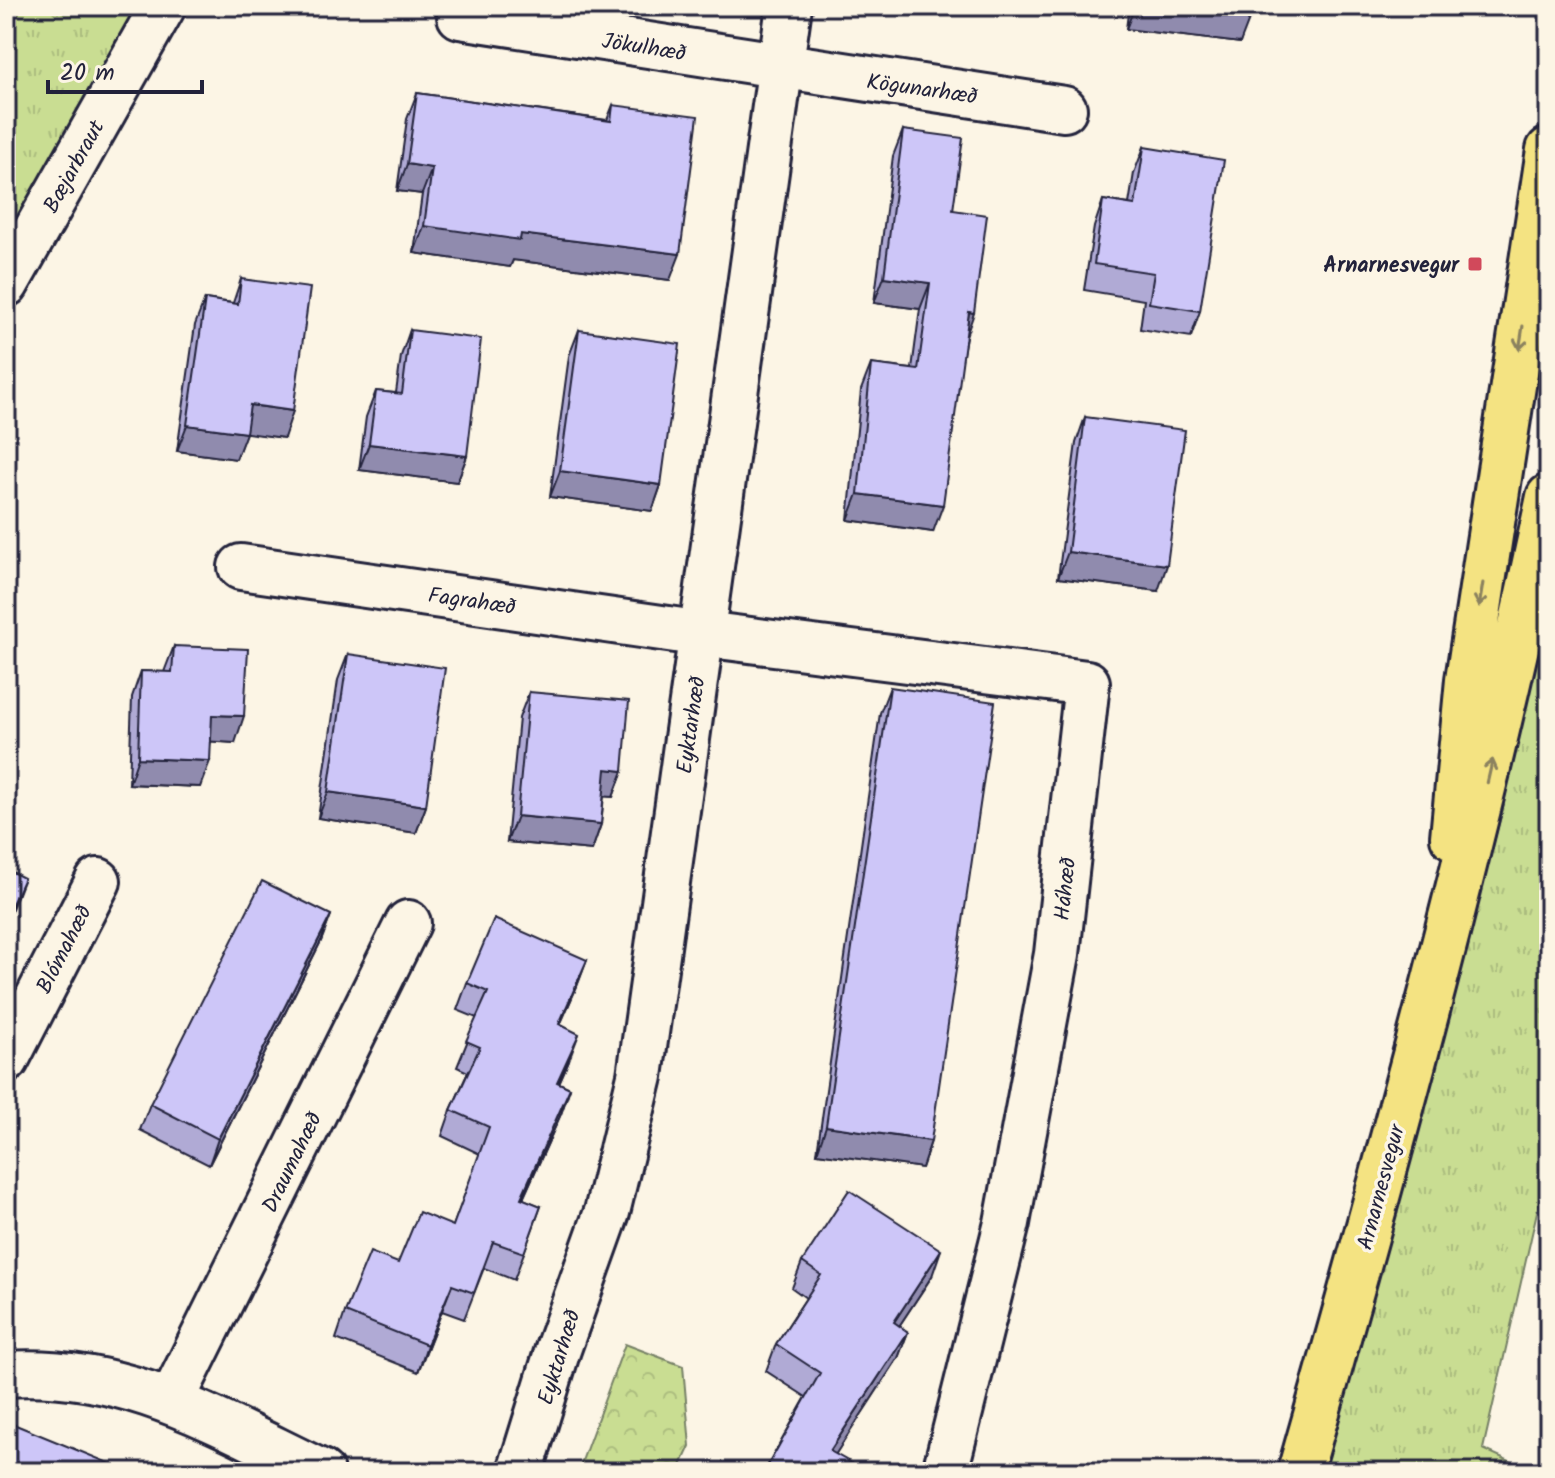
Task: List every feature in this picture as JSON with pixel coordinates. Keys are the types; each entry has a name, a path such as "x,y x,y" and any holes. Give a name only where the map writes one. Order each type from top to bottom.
{"main road":[{"name":"Arnarnesvegur","path":"1453,900 1454,805 1468,680 1549,150"},
{"name":"Arnarnesvegur","path":"1300,1472 1380,1191 1453,900 1482,807 1549,497"}],"street":[{"name":"Bæjarbraut","path":"6,284 163,6"},
{"name":"Eyktarhæð","path":"520,1472 558,1349 607,1212 640,1076 789,6"},
{"name":"Jökulhæð","path":"460,16 780,67"},
{"name":"Kögunarhæð","path":"780,67 1064,109"},
{"name":"Fagrahæð","path":"241,567 703,634"},
{"name":"Háhæð","path":"703,634 1087,683 1057,954 1007,1223 945,1472"},
{"name":"Blómahæð","path":"6,1060 98,881"},
{"name":"Draumahæð","path":"172,1400 408,923"},
{"path":"6,1374 114,1383 172,1400 283,1460 321,1472"},
{"name":"Eyktarhæð","path":"486,1472 535,1431"}],"green space":[{"path":"6,6 138,6 63,146 6,239"},
{"path":"1549,581 1549,1159 1483,1449 1534,1472 1321,1472 1345,1397 1502,812"},
{"path":"625,1344 683,1366 690,1446 678,1472 578,1472"}],"building":[{"path":"1164,6 1251,6 1250,17"},
{"path":"417,93 611,121 613,105 698,116 680,254 521,234 520,240 424,226 432,168 407,164"},
{"path":"903,130 963,138 953,210 987,215 974,313 969,312 943,505 858,494 871,364 918,370 930,283 884,277"},
{"path":"1144,147 1224,160 1200,311 1149,303 1154,273 1094,264 1103,200 1135,205"},
{"path":"241,279 310,288 293,411 250,405 246,433 187,425 205,299 238,304"},
{"path":"410,330 481,339 467,456 369,444 376,391 402,394"},
{"path":"579,330 680,344 661,485 560,471"},
{"path":"1085,417 1185,430 1167,565 1068,552"},
{"path":"174,646 248,649 244,716 212,715 210,761 138,758 141,671 172,672"},
{"path":"348,654 445,668 426,806 328,792"},
{"path":"890,687 995,702 931,1141 826,1126"},
{"path":"529,692 629,701 623,771 606,769 601,824 517,816"},
{"path":"6,869 24,878 6,917"},
{"path":"262,881 331,915 218,1139 150,1104"},
{"path":"494,919 587,960 559,1024 579,1034 557,1082 570,1088 521,1198 541,1206 524,1253 493,1242 474,1293 452,1285 427,1345 345,1312 370,1252 398,1263 419,1212 453,1226 489,1127 451,1110 480,1047 466,1041 488,992 467,983"},
{"path":"849,1190 941,1250 894,1322 908,1332 830,1451 860,1468 858,1472 764,1472 820,1373 776,1344 821,1275 802,1262"},
{"path":"6,1421 111,1464 107,1472 6,1472"}],"place":[{"name":"Arnarnesvegur","path":"1475,264"}]}
